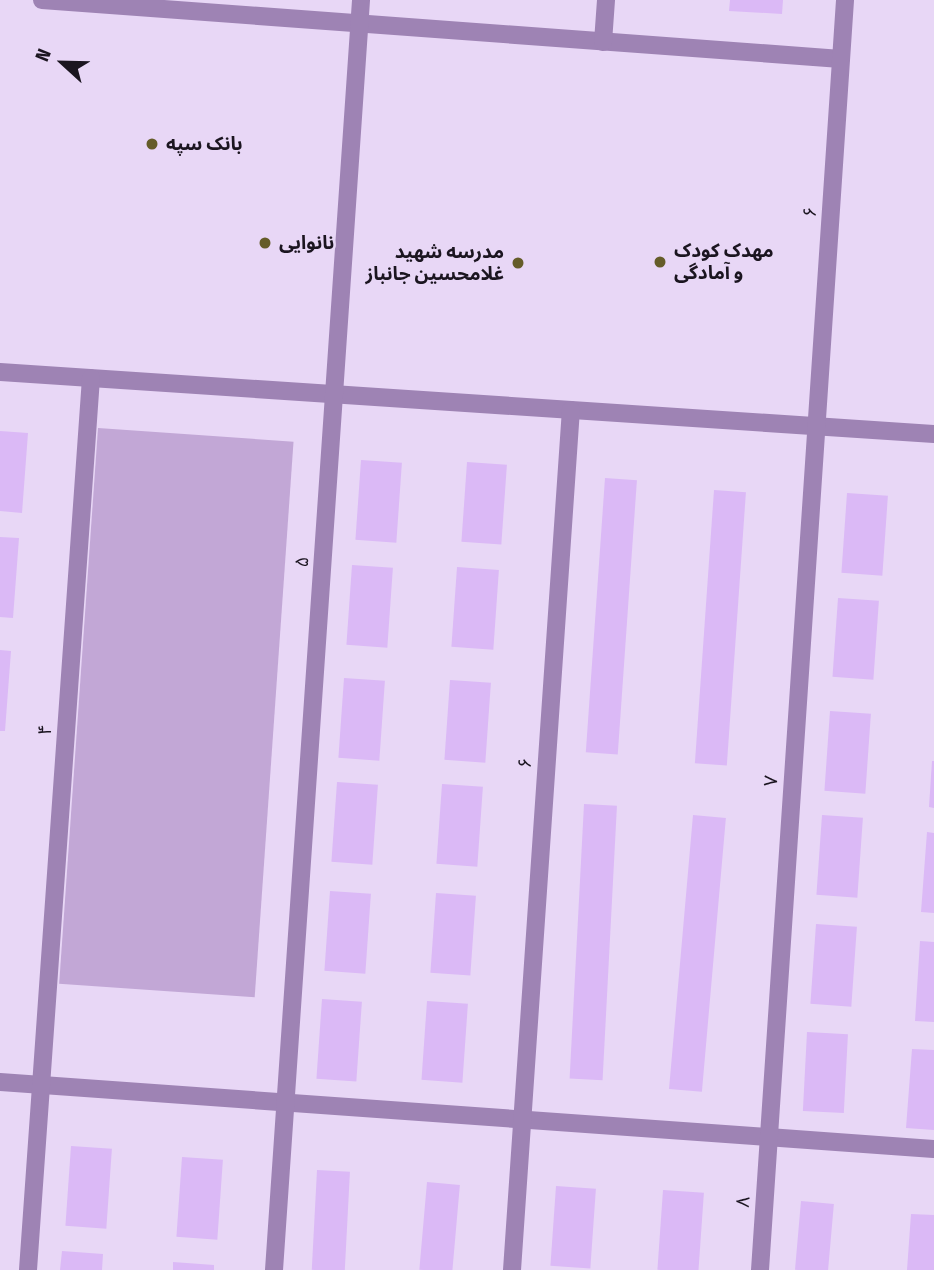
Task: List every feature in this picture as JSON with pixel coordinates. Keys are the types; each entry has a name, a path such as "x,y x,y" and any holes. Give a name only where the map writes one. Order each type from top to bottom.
{"street":[{"path":"42,0 115,3 841,60"},
{"path":"360,23 361,0"},
{"path":"603,42 606,0"},
{"name":"۶","path":"816,427 845,0"},
{"name":"۵","path":"286,1102 360,23"},
{"path":"0,372 934,434"},
{"name":"۴","path":"41,1085 90,378"},
{"name":"۶","path":"521,1119 570,410"},
{"name":"۷","path":"768,1137 816,427"},
{"path":"0,1082 934,1149"},
{"path":"28,1270 41,1085"},
{"path":"274,1270 286,1102"},
{"path":"512,1270 521,1119"},
{"name":"۸","path":"760,1270 768,1137"}],"shaded area":[{"path":"98,428 294,442 255,997 59,984"}],"building":[{"path":"730,0 783,0 782,14 729,11"},
{"path":"0,431 28,433 22,513 0,511"},
{"path":"361,460 402,463 396,543 355,540"},
{"path":"467,462 507,465 501,545 461,542"},
{"path":"605,478 637,480 618,755 586,752"},
{"path":"714,490 746,492 727,766 695,763"},
{"path":"847,493 888,496 882,576 841,573"},
{"path":"0,537 19,538 13,618 0,617"},
{"path":"352,565 393,568 387,648 346,645"},
{"path":"457,567 499,570 493,650 451,647"},
{"path":"838,598 879,601 873,680 832,677"},
{"path":"0,650 11,651 5,731 0,731"},
{"path":"344,678 385,681 379,761 338,758"},
{"path":"450,680 491,683 485,763 444,760"},
{"path":"830,711 871,714 865,794 824,791"},
{"path":"934,761 934,808 929,807"},
{"path":"337,782 378,785 372,865 331,862"},
{"path":"442,784 483,787 477,867 436,864"},
{"path":"584,804 617,806 603,1080 570,1079"},
{"path":"693,815 726,818 702,1092 669,1089"},
{"path":"822,815 863,818 857,898 816,895"},
{"path":"927,832 934,833 934,913 921,912"},
{"path":"330,891 371,894 365,974 324,971"},
{"path":"436,893 476,896 470,976 430,973"},
{"path":"816,924 857,927 851,1007 810,1004"},
{"path":"920,941 934,942 934,1022 915,1021"},
{"path":"322,999 362,1002 356,1082 316,1079"},
{"path":"427,1001 468,1004 462,1083 421,1080"},
{"path":"807,1032 848,1034 844,1113 803,1111"},
{"path":"912,1049 934,1050 934,1130 906,1128"},
{"path":"71,1146 112,1149 106,1229 65,1226"},
{"path":"182,1157 223,1160 217,1240 176,1237"},
{"path":"317,1170 350,1172 345,1270 312,1270"},
{"path":"427,1182 460,1185 452,1270 419,1270"},
{"path":"556,1186 596,1189 590,1269 550,1266"},
{"path":"663,1190 704,1193 699,1270 657,1270"},
{"path":"801,1201 834,1204 828,1270 795,1270"},
{"path":"911,1214 934,1215 934,1270 907,1270"},
{"path":"62,1251 103,1254 102,1270 60,1270"},
{"path":"173,1262 214,1265 214,1270 173,1270"}],"place":[{"name":"بانک سپه","path":"152,144"},
{"name":"نانوایی","path":"265,243"},
{"name":"مهدک کودک و آمادگی","path":"660,262"},
{"name":"مدرسه شهید غلامحسین جانباز","path":"518,263"}]}
